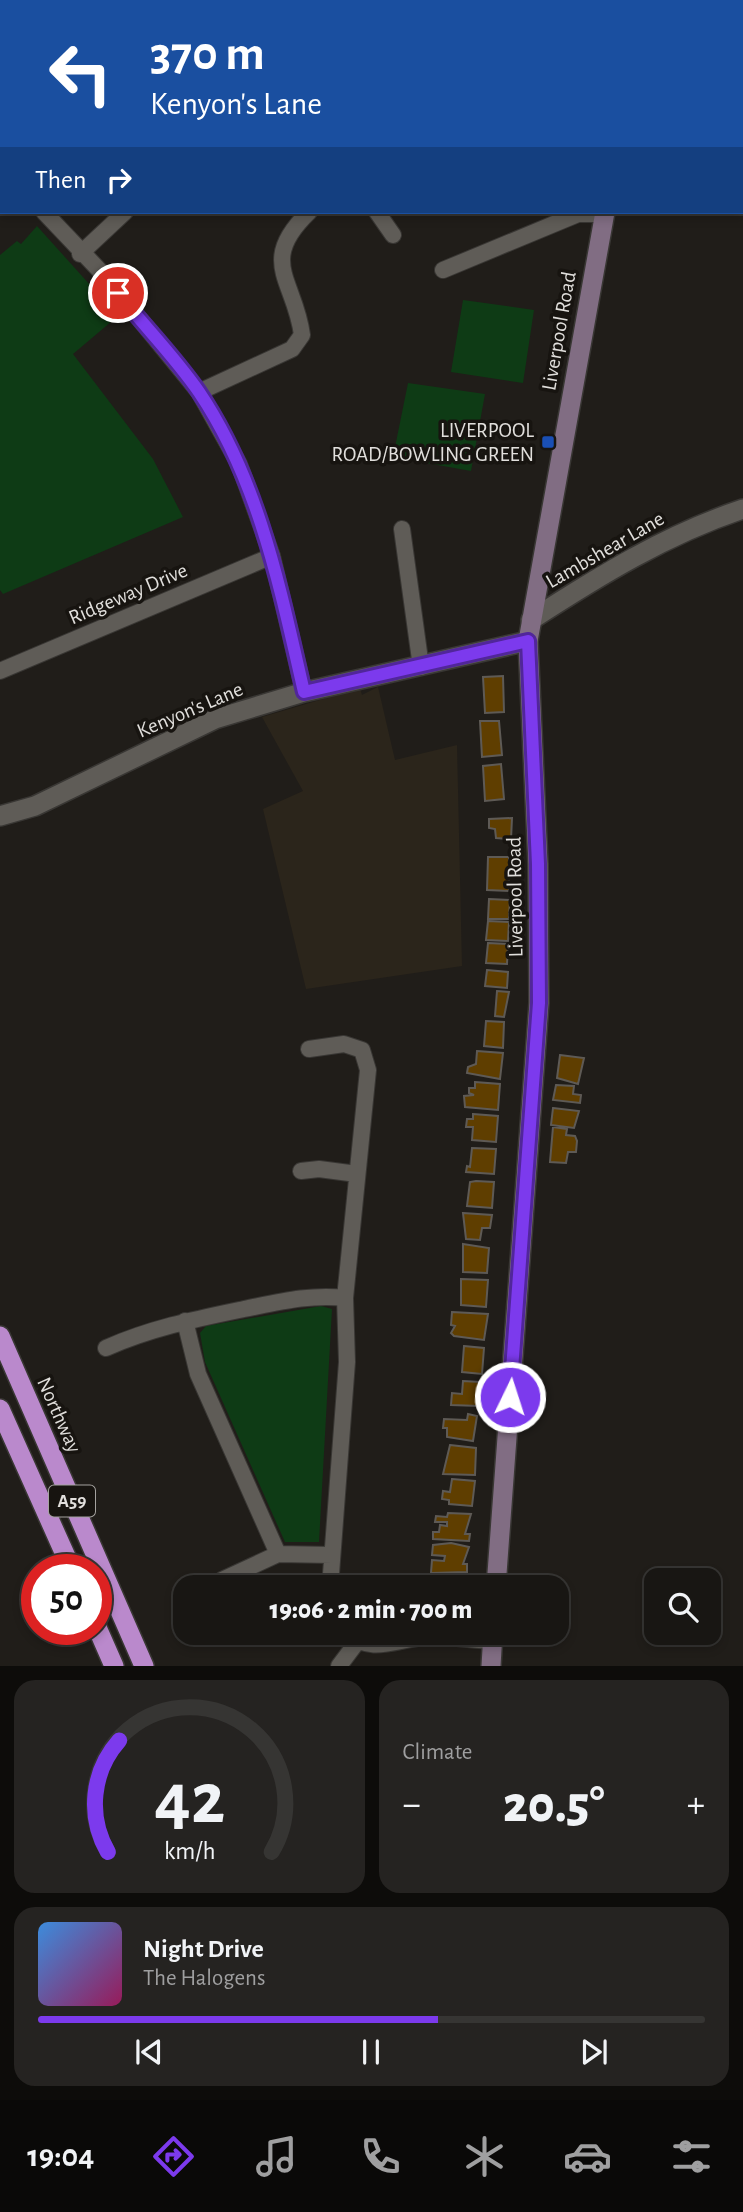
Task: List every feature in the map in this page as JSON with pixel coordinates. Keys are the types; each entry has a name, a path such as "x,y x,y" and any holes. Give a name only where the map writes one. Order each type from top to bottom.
{"highway":[{"name":"Northway","path":"0,1336 144,1666"},
{"name":"A59","path":"0,1409 65,1554"},
{"path":"105,1645 114,1666"}],"main road":[{"name":"Liverpool Road","path":"497,1575 539,1003 536,815 528,641 604,214"},
{"path":"491,1666 492,1645"}],"street":[{"path":"46,214 80,254 102,274 199,392 239,464 272,556 304,692"},
{"path":"80,254 123,214"},
{"path":"199,392 292,349 302,335 299,315 281,274 282,251 293,227 307,214"},
{"path":"378,214 393,235"},
{"path":"443,271 578,214"},
{"name":"Lambshear Lane","path":"531,620 639,553 677,534 743,509"},
{"path":"402,529 413,550 421,667"},
{"name":"Ridgeway Drive","path":"0,671 272,556"},
{"name":"Kenyon's Lane","path":"0,816 35,806 215,719 304,692 528,641"},
{"path":"309,1049 344,1044 362,1051 368,1070 345,1298 347,1362 331,1575"},
{"path":"300,1171 319,1169 357,1174"},
{"path":"106,1348 144,1331 185,1321 314,1295 345,1298"},
{"path":"185,1321 198,1374 278,1553"},
{"path":"232,1575 278,1553 332,1555"},
{"path":"339,1666 348,1645"}],"shaded area":[{"path":"378,687 395,760 457,745 462,966 306,989 263,809 303,791 262,717 360,688 362,695"}],"green space":[{"path":"37,226 118,316 73,354 153,459 183,517 3,594 0,590 0,255 17,241 21,244"},
{"path":"463,300 534,310 523,383 451,372"},
{"path":"408,383 485,394 471,471 393,457"},
{"path":"321,1306 332,1309 319,1542 285,1542 205,1362 200,1333 206,1326"}],"building":[{"path":"503,676 504,712 485,713 483,677"},
{"path":"480,721 499,721 502,755 482,757"},
{"path":"501,764 504,799 485,801 483,766"},
{"path":"512,818 511,839 496,838 495,829 489,828 489,819"},
{"path":"488,857 509,857 509,891 487,890"},
{"path":"489,899 510,900 509,919 488,919"},
{"path":"488,921 509,922 508,941 486,940"},
{"path":"488,943 508,944 507,964 486,963"},
{"path":"487,970 508,972 507,988 485,986"},
{"path":"497,991 509,992 504,1017 495,1016"},
{"path":"486,1021 504,1022 503,1048 484,1046"},
{"path":"477,1051 503,1053 500,1079 467,1073 468,1067 476,1064"},
{"path":"560,1055 584,1058 578,1084 557,1078"},
{"path":"475,1082 500,1084 498,1110 465,1107 464,1096 474,1095 469,1093 469,1088 475,1088"},
{"path":"556,1085 574,1086 573,1094 581,1095 580,1103 553,1100"},
{"path":"553,1108 579,1111 574,1128 551,1125"},
{"path":"473,1114 498,1116 496,1142 472,1140 473,1127 466,1127 467,1119 473,1119"},
{"path":"553,1127 567,1129 566,1135 575,1136 577,1141 576,1152 568,1152 566,1163 550,1162"},
{"path":"472,1148 496,1149 494,1174 466,1172 467,1166 470,1167"},
{"path":"470,1182 494,1182 492,1208 467,1206"},
{"path":"463,1213 492,1215 490,1228 482,1228 480,1240 466,1239"},
{"path":"463,1244 489,1248 487,1273 463,1272"},
{"path":"461,1279 488,1280 486,1307 461,1305"},
{"path":"452,1312 488,1314 484,1340 454,1336 451,1333 455,1326 451,1325"},
{"path":"464,1346 484,1348 482,1374 462,1372"},
{"path":"463,1381 480,1382 479,1406 451,1405 452,1393 462,1394"},
{"path":"468,1414 477,1416 473,1441 447,1437 447,1428 443,1428 444,1419 467,1420"},
{"path":"450,1445 476,1448 475,1475 443,1474"},
{"path":"452,1479 475,1481 472,1506 449,1504 449,1500 442,1499 443,1491 450,1492"},
{"path":"448,1513 471,1514 465,1534 470,1534 469,1541 433,1539 433,1532 439,1532 440,1525 447,1526 447,1522 435,1522 436,1516 447,1517"},
{"path":"451,1543 469,1547 463,1564 467,1564 467,1572 431,1573 432,1560 444,1561 445,1556 432,1555 433,1545"}],"place":[{"name":"LIVERPOOL ROAD/BOWLING GREEN","path":"548,442"}],"route":[{"path":"118,293 199,392 239,464 272,556 304,692 528,641 536,797 539,1003 510,1397"}]}
